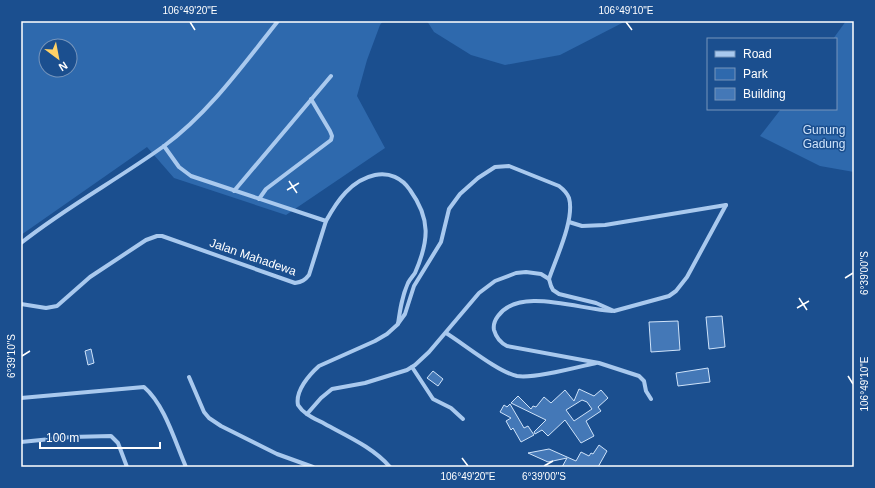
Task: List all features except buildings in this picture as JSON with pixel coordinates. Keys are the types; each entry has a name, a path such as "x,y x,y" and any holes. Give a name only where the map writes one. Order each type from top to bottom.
{"street":[{"path":"21,244 56,217 164,146 202,112 239,71 278,21"},
{"path":"234,191 331,76"},
{"path":"259,199 266,189 331,140 332,136 330,131 311,99"},
{"path":"164,146 179,167 191,176 326,221 335,204 358,182 366,178 380,175 391,175 398,178 409,188 419,204 425,220 426,238 423,254 414,274 408,282 400,306 397,325"},
{"path":"390,467 386,462 367,448 307,414 298,405 299,392 314,371 326,362 375,341 387,334 397,325 405,314 414,286 441,242 446,217 453,202 469,185 488,171 495,168 509,166 559,186 564,190 569,198 569,222 549,279 550,286 559,294 596,303 614,311"},
{"path":"569,222 582,226 605,226 726,205 687,277 676,291 669,296 614,311 535,301 520,302 506,308 496,318 494,329 499,340 503,344 599,363 639,376 644,381 646,391 652,400"},
{"name":"Jalan Mahadewa","path":"21,304 46,308 56,306 90,277 146,240 157,236 162,236 295,283 301,282 309,275 326,221"},
{"path":"307,414 321,398 332,389 365,383 412,367 422,359 446,333 479,293 495,281 516,273 526,272 541,274 549,279"},
{"path":"446,333 503,370 519,376 528,377 599,363"},
{"path":"412,367 433,399 451,408 463,419"},
{"path":"189,377 204,412 209,418 278,454 313,467"},
{"path":"21,398 144,387 153,394 161,408 186,467"},
{"path":"21,442 71,437 111,436 118,443 127,467"}],"green space":[{"path":"21,21 383,21 380,25 367,60 357,96 385,148 286,215 174,178 147,147 21,235"},
{"path":"427,21 626,21 560,55 505,65 471,55 434,32"},
{"name":"Gunung Gadung","path":"846,21 854,21 854,172 820,166 760,136 780,110 837,110 837,38 834,38"}]}
